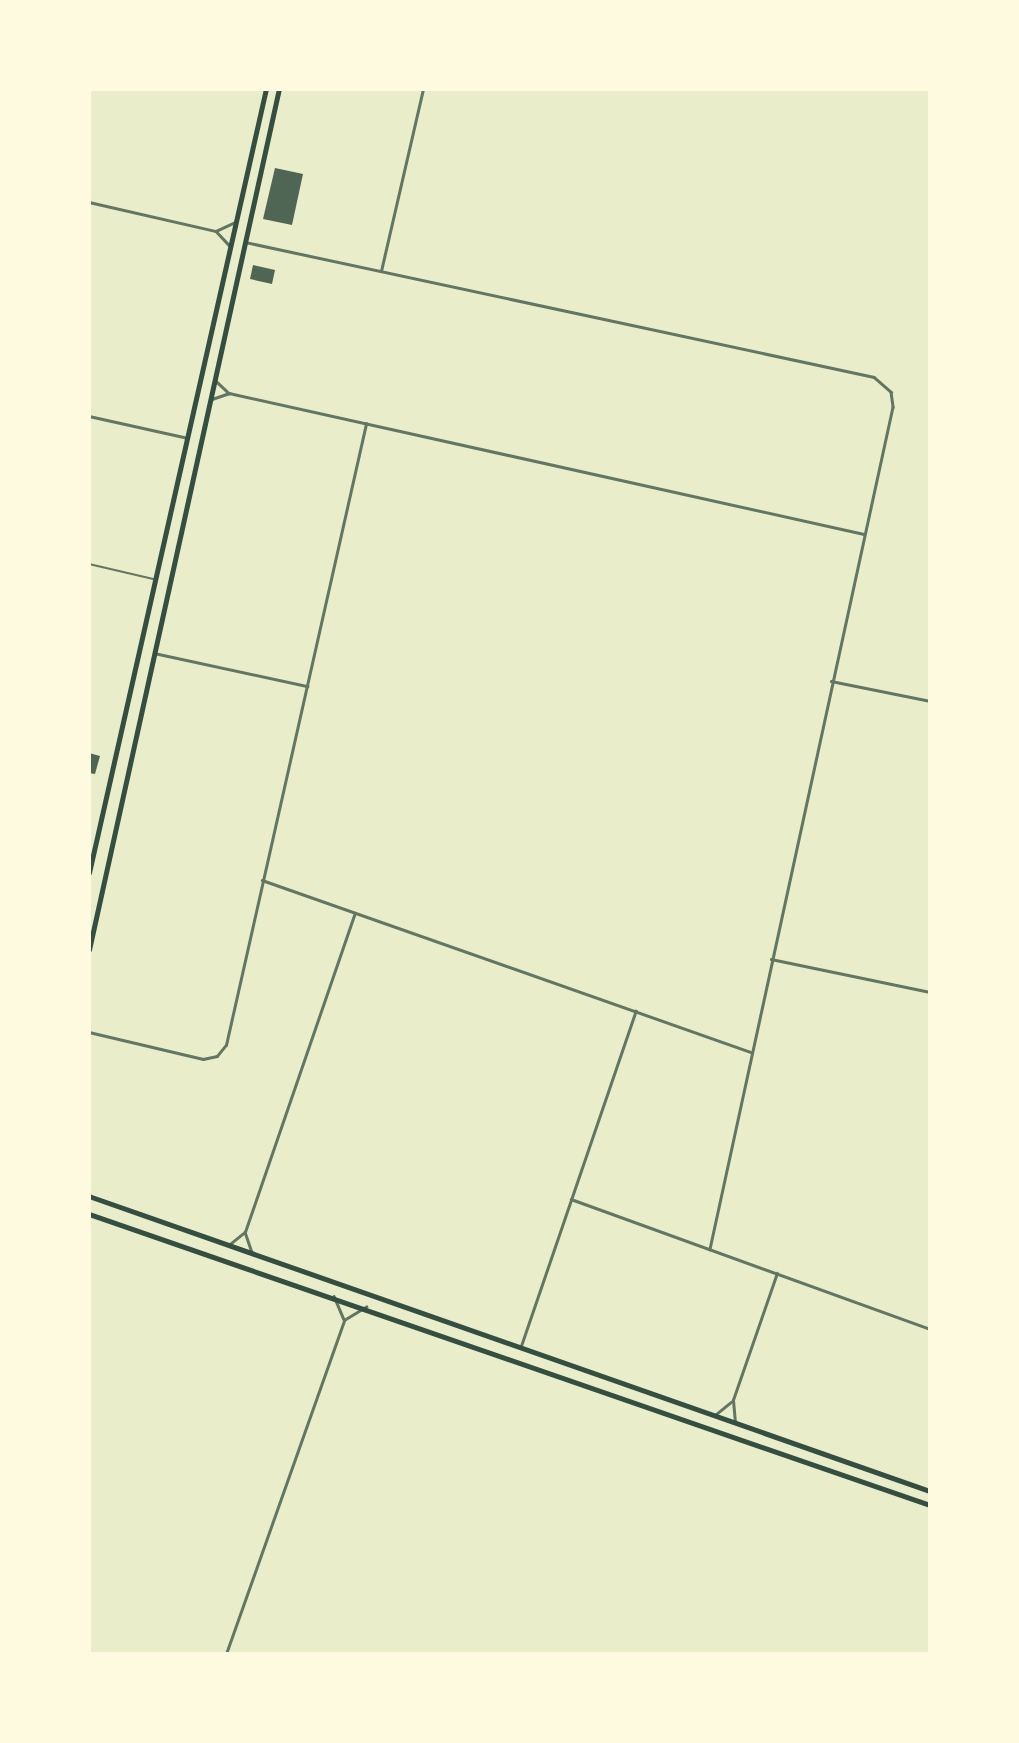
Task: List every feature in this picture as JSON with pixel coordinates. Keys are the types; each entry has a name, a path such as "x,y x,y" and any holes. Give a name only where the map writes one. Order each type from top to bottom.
{"main road":[{"path":"89,870 266,89"},
{"path":"89,950 279,89"},
{"path":"91,1196 930,1491"},
{"path":"89,1214 366,1307 930,1505"}],"street":[{"path":"381,271 423,89"},
{"path":"89,202 216,231 230,248"},
{"path":"216,231 237,221"},
{"path":"246,242 879,379 891,392 892,407 710,1249"},
{"path":"214,377 229,393 864,534"},
{"path":"208,402 229,393"},
{"path":"89,416 188,438"},
{"path":"89,1032 203,1059 217,1056 226,1045 366,424"},
{"path":"154,653 307,686"},
{"path":"831,681 930,701"},
{"path":"89,848 96,843"},
{"path":"262,880 752,1052"},
{"path":"227,1245 245,1232 355,912"},
{"path":"771,959 930,992"},
{"path":"520,1349 636,1011"},
{"path":"571,1199 930,1329"},
{"path":"245,1232 254,1255"},
{"path":"736,1424 733,1400 777,1273"},
{"path":"334,1296 344,1320"},
{"path":"226,1654 344,1320 366,1307"},
{"path":"713,1416 733,1400"}],"lane":[{"path":"89,564 156,580"}],"building":[{"path":"275,168 303,174 292,225 263,219"},
{"path":"253,265 275,270 272,284 250,279"},
{"path":"89,753 100,756 95,774 89,773"}]}
